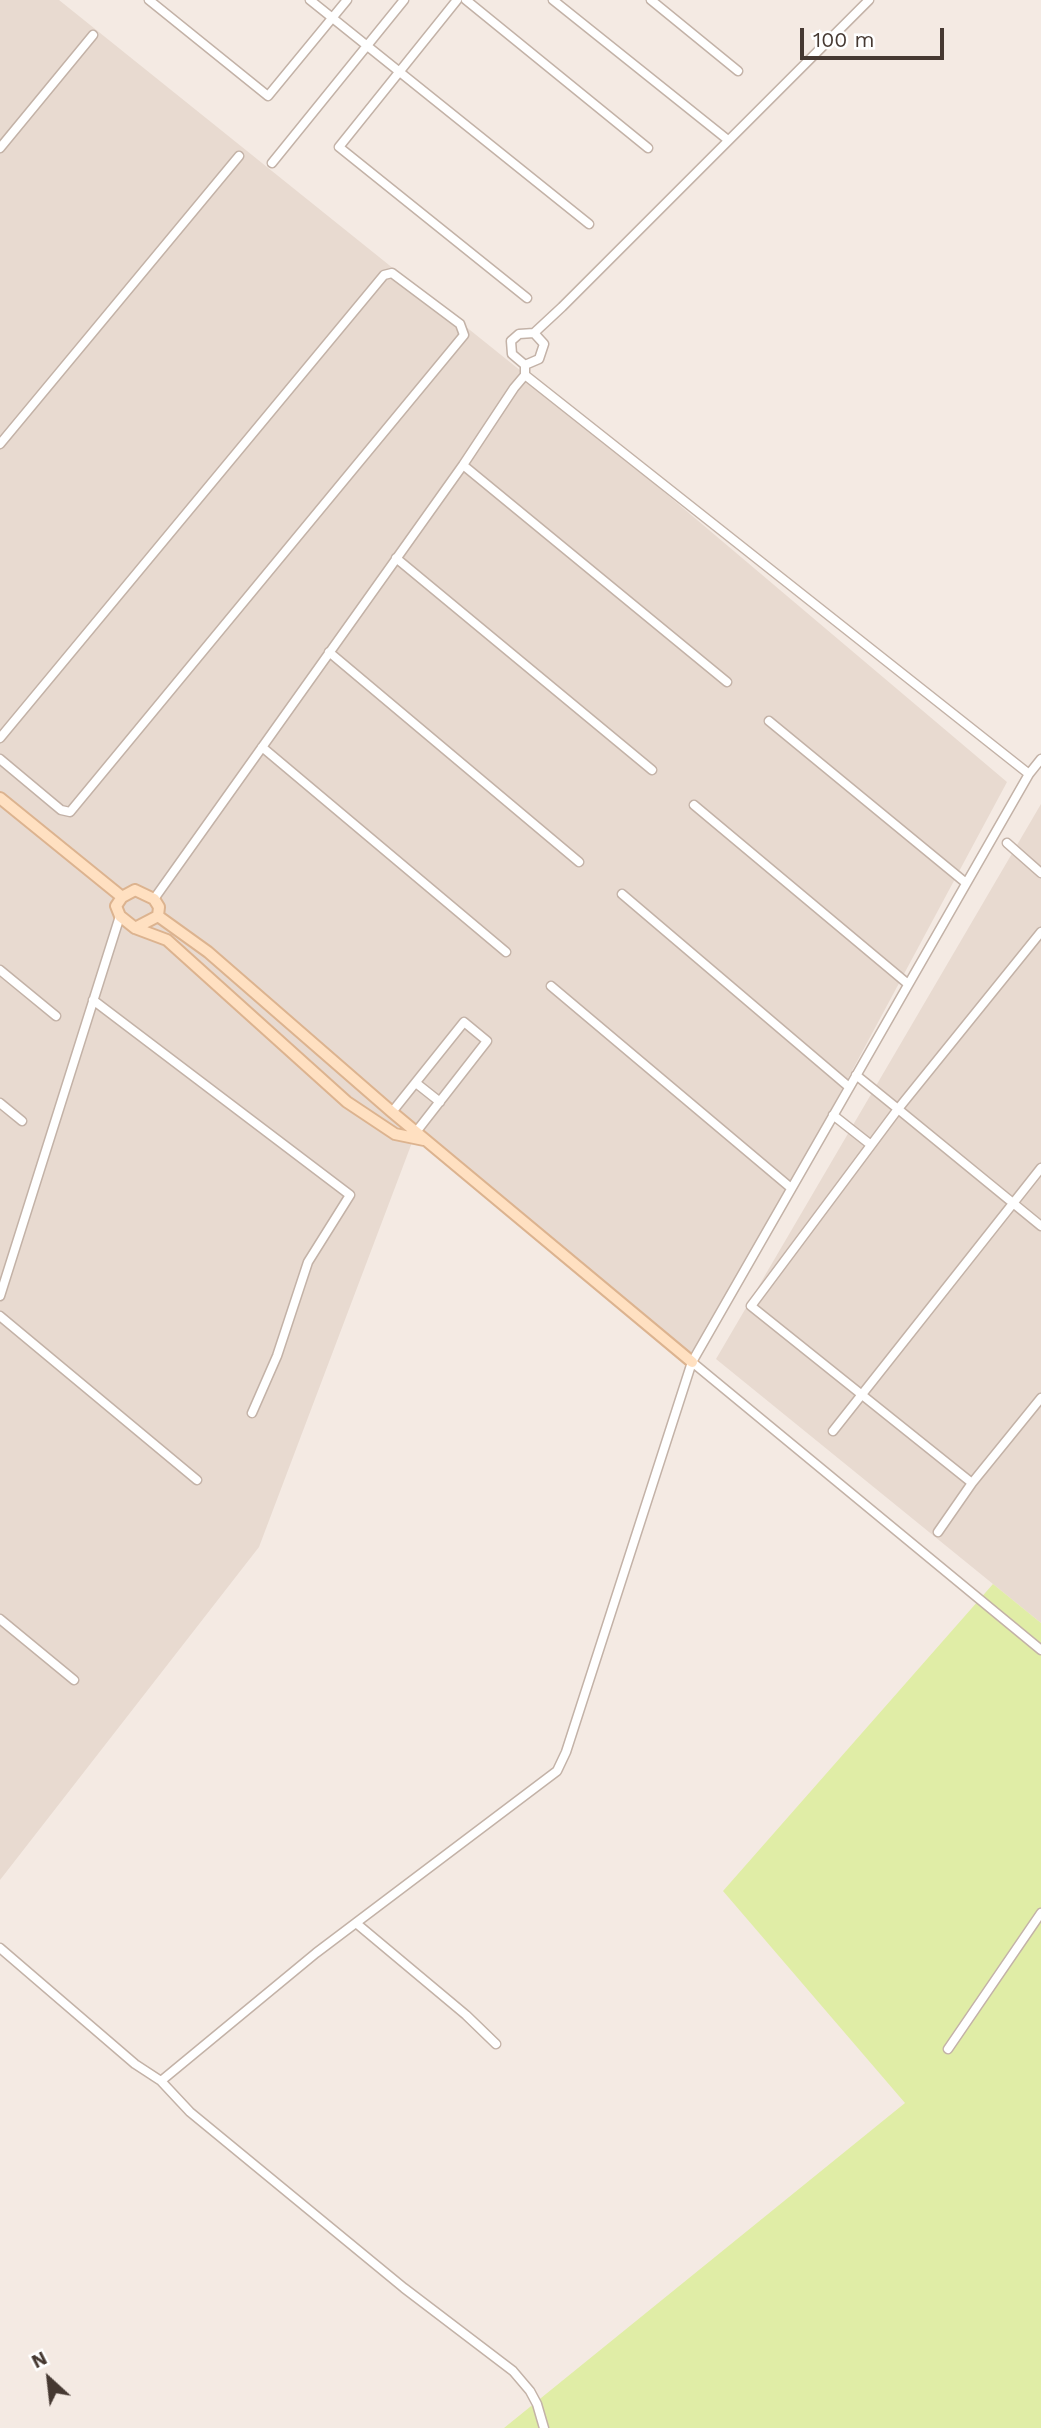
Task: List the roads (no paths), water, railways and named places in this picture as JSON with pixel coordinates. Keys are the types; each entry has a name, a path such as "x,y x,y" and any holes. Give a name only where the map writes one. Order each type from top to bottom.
{"street":[{"path":"149,0 268,96 347,0"},
{"path":"310,0 589,224"},
{"path":"272,163 404,0"},
{"path":"457,0 339,146 527,298"},
{"path":"466,0 648,148"},
{"path":"553,0 728,140"},
{"path":"651,0 738,71"},
{"path":"869,0 534,332 519,334 511,341 512,354 525,370 1029,774"},
{"path":"0,148 93,35"},
{"path":"0,444 239,156"},
{"path":"0,738 384,275 392,273 460,324 464,335 70,812 61,810 0,759"},
{"path":"154,899 463,465 525,370 539,359 544,344 534,332"},
{"path":"463,465 727,682"},
{"path":"396,558 652,771"},
{"path":"329,652 579,862"},
{"path":"769,721 966,883"},
{"path":"262,747 506,952"},
{"path":"160,2081 355,1923 556,1771 566,1752 692,1362 1029,774 1041,759"},
{"path":"0,798 122,897"},
{"path":"694,806 908,984"},
{"path":"1007,843 1041,873"},
{"path":"158,916 159,907 154,899 135,890 122,897 116,906 120,916 135,928 167,940 347,1102 395,1134 426,1141"},
{"path":"622,894 849,1087"},
{"path":"0,1296 120,916"},
{"path":"135,928 158,916"},
{"path":"158,916 208,952 426,1141 1041,1650"},
{"path":"972,1483 751,1306 898,1109 1041,932"},
{"path":"0,970 56,1016"},
{"path":"551,986 791,1188"},
{"path":"93,1000 350,1195 308,1262 276,1356 252,1413"},
{"path":"392,1112 464,1022 487,1041 416,1132"},
{"path":"856,1075 1041,1226"},
{"path":"416,1083 440,1102"},
{"path":"0,1103 22,1121"},
{"path":"833,1115 871,1145"},
{"path":"833,1431 1041,1168"},
{"path":"0,1316 197,1480"},
{"path":"939,1532 972,1483 1041,1398"},
{"path":"0,1619 74,1680"},
{"path":"948,2049 1041,1913"},
{"path":"355,1923 466,2015 496,2045"},
{"path":"0,1948 135,2064 160,2081 190,2112 404,2288 513,2371 530,2391 544,2428"}]}
